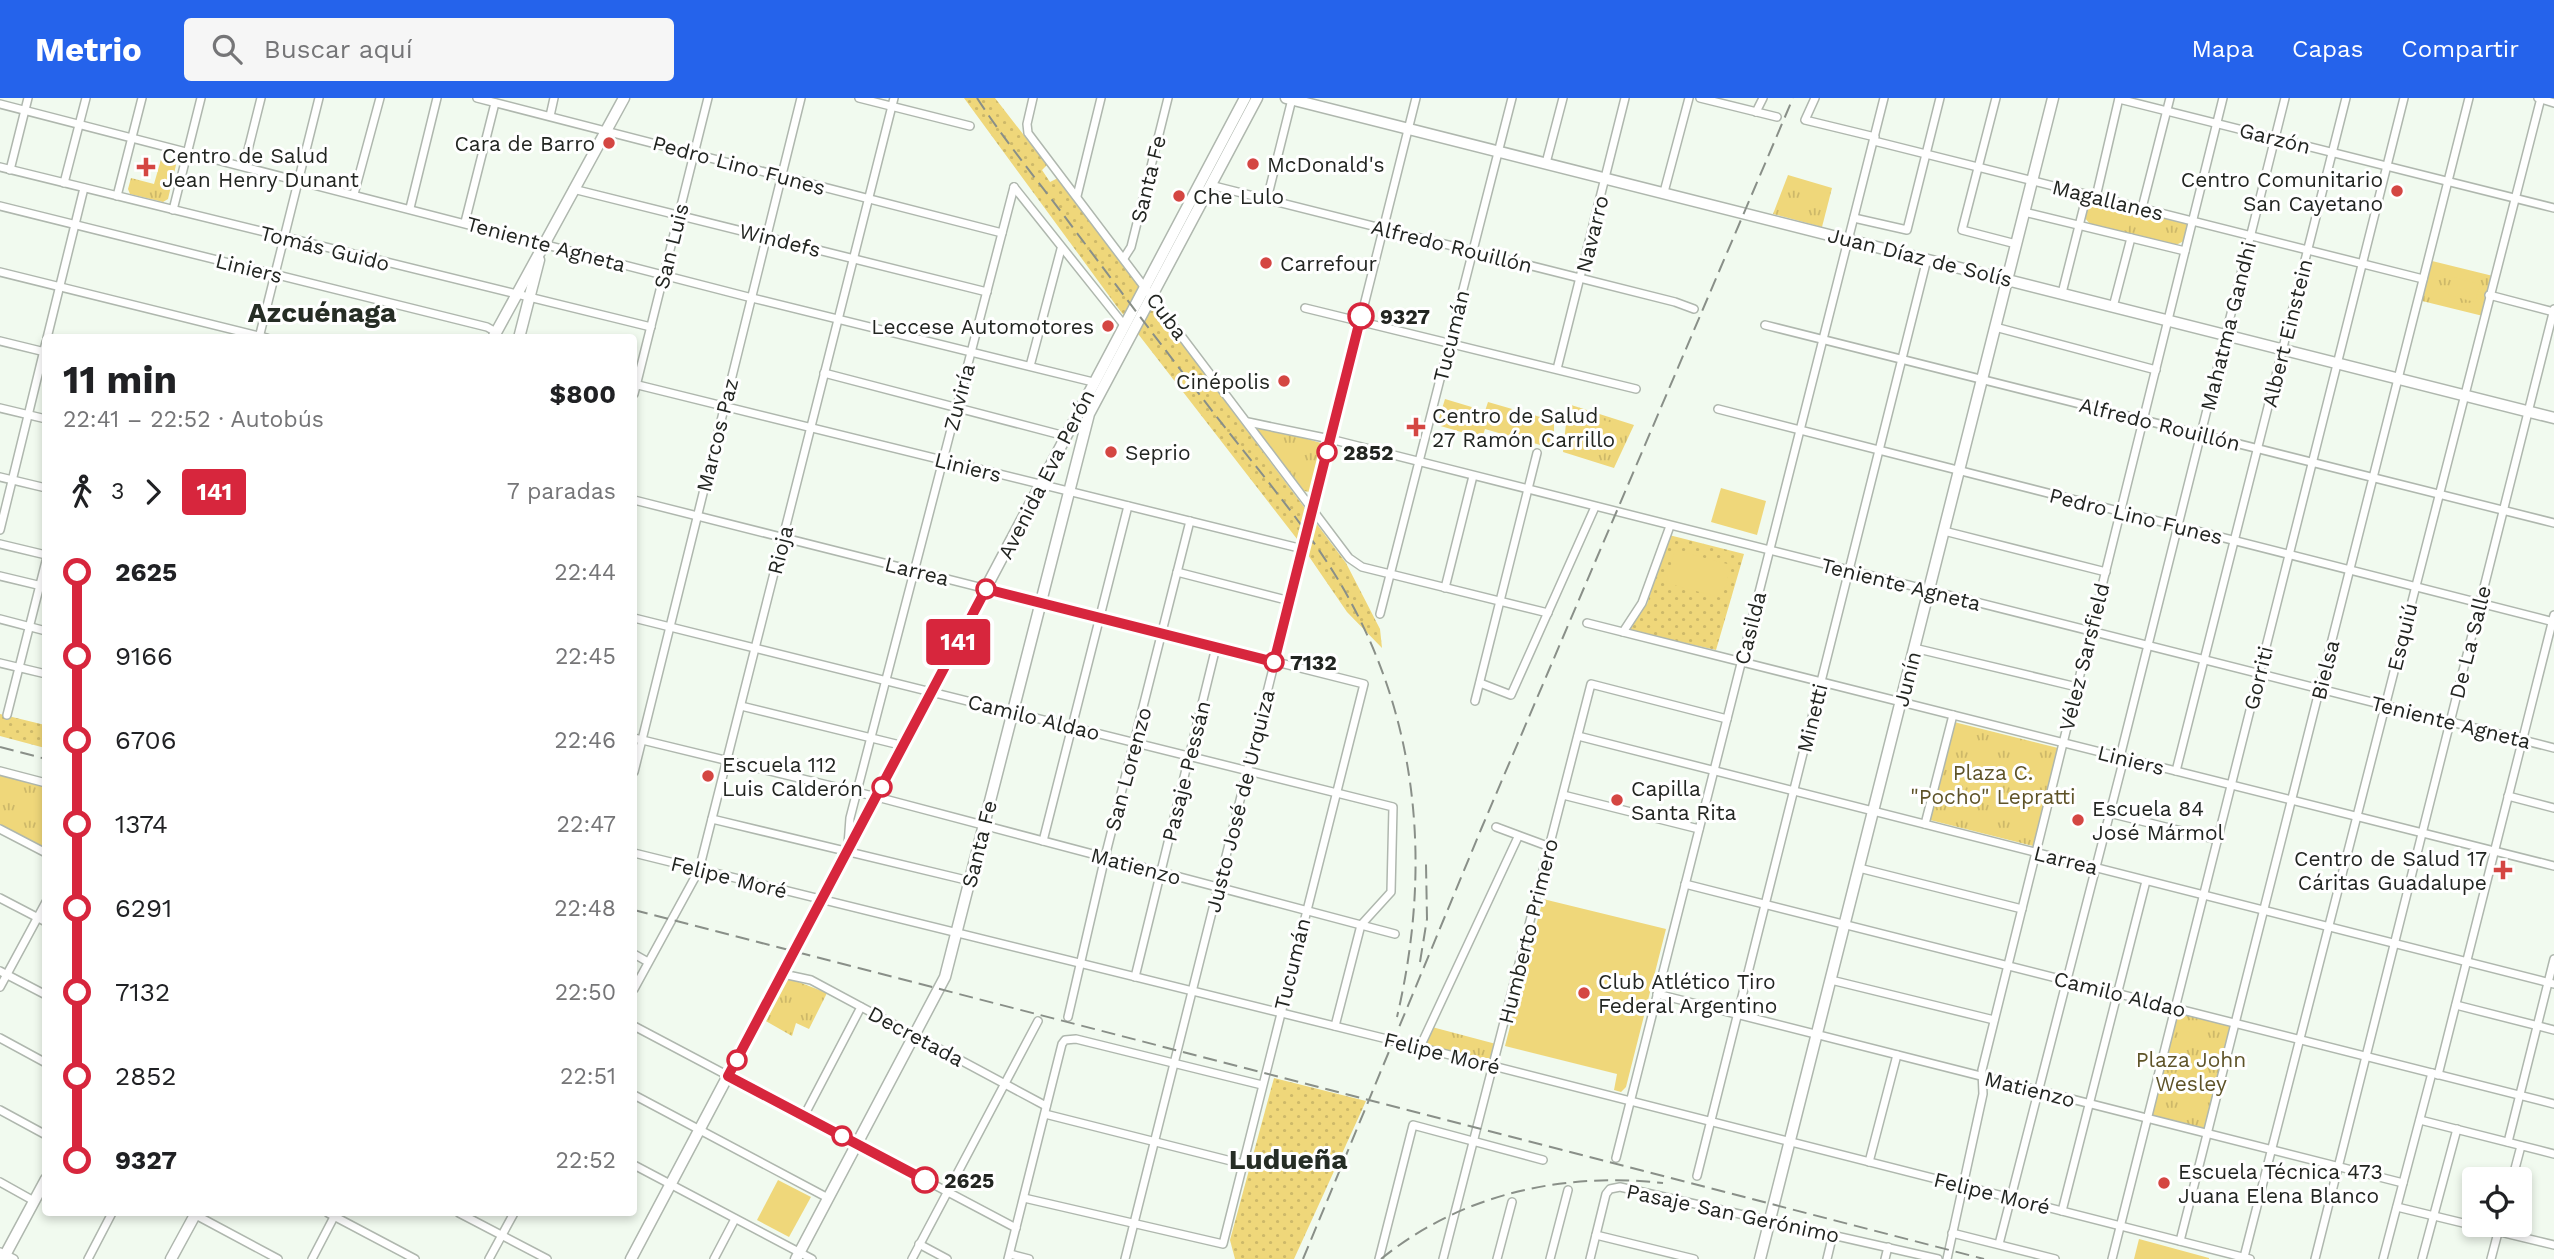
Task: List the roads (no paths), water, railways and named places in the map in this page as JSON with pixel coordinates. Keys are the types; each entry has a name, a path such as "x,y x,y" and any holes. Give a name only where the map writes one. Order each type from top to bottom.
{"main road":[{"path":"496,334 624,98"},
{"name":"Avenida Eva Perón","path":"1094,403 1245,98"},
{"name":"Avenida Eva Perón","path":"631,1259 823,900 1093,382 1124,325 1148,290 1210,185 1258,98"},
{"name":"Junín","path":"1760,1259 2053,98"},
{"name":"Juan Díaz de Solís","path":"1289,99 2554,418"},
{"path":"520,334 544,242"},
{"name":"Santa Fe","path":"798,1256 945,977 1094,403"},
{"path":"5,1256 42,1186"},
{"path":"171,1259 192,1216"}],"street":[{"path":"10,170 28,98"},
{"path":"64,183 86,98"},
{"path":"117,196 142,98"},
{"path":"173,210 201,98"},
{"path":"244,166 261,98"},
{"path":"263,334 319,98"},
{"path":"354,194 380,98"},
{"path":"410,208 438,98"},
{"name":"Pedro Lino Funes","path":"477,98 1002,233"},
{"path":"550,116 554,98"},
{"name":"San Luis","path":"637,376 708,98"},
{"name":"Marcos Paz","path":"638,739 670,627 802,98"},
{"path":"859,98 893,102 970,126"},
{"name":"Cuba","path":"1033,98 1026,129 1349,558 1362,567 1391,574"},
{"path":"1077,196 1101,98"},
{"name":"Santa Fe","path":"1124,258 1131,247 1168,98"},
{"name":"Justo José de Urquiza","path":"1125,1259 1416,98"},
{"name":"Tucumán","path":"1380,614 1512,98"},
{"path":"1546,163 1563,98"},
{"name":"Navarro","path":"1557,369 1625,98"},
{"path":"1664,192 1689,98"},
{"path":"1700,98 1777,117"},
{"path":"1756,112 1763,98"},
{"name":"Magallanes","path":"1815,98 1805,120 1926,154 2424,279"},
{"name":"Casilda","path":"1616,1158 1884,98"},
{"path":"1854,218 1907,230 1940,98"},
{"path":"1996,98 1962,230 2016,244"},
{"path":"2062,293 2079,226 2092,195 2119,98"},
{"name":"Garzón","path":"2119,98 2554,208"},
{"path":"2142,208 2170,98"},
{"name":"Vélez Sarsfield","path":"1947,1259 1983,1094 1982,1077 1994,1020 2223,98"},
{"name":"Mahatma Gandhi","path":"1999,1244 2109,813 2285,98"},
{"name":"Albert Einstein","path":"2176,771 2346,98"},
{"name":"Gorriti","path":"2112,1259 2404,98"},
{"name":"Bielsa","path":"2180,1241 2469,98"},
{"path":"2539,98 2554,103"},
{"name":"Esquiú","path":"2247,1258 2271,1150 2539,98"},
{"path":"1268,199 1289,99"},
{"name":"Rioja","path":"637,983 699,870 893,102"},
{"path":"465,222 495,103"},
{"name":"Teniente Agneta","path":"0,104 544,242 663,276 1093,382"},
{"name":"Tomás Guido","path":"0,167 650,327"},
{"name":"Alfredo Rouillón","path":"1210,185 1694,309"},
{"name":"Zuviría","path":"848,852 850,818 1014,187 1061,249"},
{"path":"48,334 84,188"},
{"name":"Windefs","path":"573,189 987,292"},
{"name":"Liniers","path":"0,206 487,327 494,334"},
{"path":"2024,212 2185,251"},
{"path":"2113,307 2131,238"},
{"path":"1061,249 1124,325"},
{"path":"1030,366 1061,249"},
{"name":"Minetti","path":"1698,1176 1927,259"},
{"path":"0,272 250,334"},
{"path":"2488,295 2554,311"},
{"path":"1305,308 1636,389"},
{"name":"De La Salle","path":"2315,1259 2554,311"},
{"name":"Alfredo Rouillón","path":"1765,325 2554,523"},
{"path":"1995,327 2156,370"},
{"path":"0,341 42,352"},
{"path":"0,530 42,360"},
{"path":"824,373 1065,436"},
{"name":"Liniers","path":"637,384 1303,549"},
{"path":"0,408 42,418"},
{"name":"Pedro Lino Funes","path":"1718,409 2480,604 2553,620"},
{"name":"Teniente Agneta","path":"1248,422 1330,439 2554,748"},
{"path":"1475,701 1537,453"},
{"path":"1445,588 1473,476"},
{"path":"0,477 42,487"},
{"name":"Larrea","path":"637,500 1364,684"},
{"path":"1043,841 1128,506"},
{"path":"1480,683 1511,695 1595,506"},
{"name":"San Lorenzo","path":"1068,1017 1078,964 1190,521"},
{"path":"1623,632 1642,603 1670,526"},
{"path":"1944,531 2106,572"},
{"path":"0,544 42,554"},
{"path":"1177,572 1290,601"},
{"path":"1391,574 1548,613"},
{"path":"0,576 42,587 29,626 7,715"},
{"path":"0,619 42,630"},
{"name":"Camilo Aldao","path":"637,619 1393,807 1391,892 1361,925"},
{"path":"2383,1259 2420,1120 2456,1005 2553,620"},
{"name":"Liniers","path":"1587,623 2554,866"},
{"name":"Pasaje Pessán","path":"1135,977 1216,647"},
{"path":"1914,648 2077,687"},
{"path":"0,663 42,673"},
{"name":"Tucumán","path":"1133,1223 1223,1244 1364,684"},
{"name":"Humberto Primero","path":"1443,1259 1591,684 1727,719"},
{"path":"741,706 904,746"},
{"path":"1924,824 1952,715"},
{"name":"Larrea","path":"1578,736 2551,984"},
{"name":"Matienzo","path":"638,739 877,797 1395,934"},
{"path":"0,771 42,782"},
{"path":"1563,795 1699,829"},
{"path":"2508,796 2554,808"},
{"path":"2109,813 2218,840"},
{"path":"712,819 970,881"},
{"path":"1496,828 1550,847"},
{"path":"0,829 42,851"},
{"path":"1420,1047 1518,837"},
{"name":"Felipe Moré","path":"637,854 1420,1047 2247,1258"},
{"path":"1859,868 2022,909"},
{"path":"2062,1211 2146,881"},
{"name":"Camilo Aldao","path":"1685,884 2554,1104"},
{"path":"0,898 42,920"},
{"path":"0,987 3,973 42,909"},
{"path":"1335,1026 1361,925"},
{"path":"637,956 648,962"},
{"path":"2508,1142 2537,1026 2551,984 2554,959"},
{"path":"3,973 42,994"},
{"name":"Decretada","path":"783,974 811,980 1005,1084 1046,1110 1243,1164"},
{"path":"1831,980 1994,1020"},
{"name":"Matienzo","path":"1657,994 2403,1183"},
{"path":"2456,1005 2554,1030"},
{"path":"804,1116 861,1007"},
{"path":"912,1259 1038,1021"},
{"path":"637,1028 1016,1228"},
{"path":"0,1038 42,1060"},
{"path":"1029,1259 1009,1257 1065,1040 1076,1040 1262,1085"},
{"path":"1870,1162 1897,1055"},
{"path":"637,1097 828,1199"},
{"path":"0,1111 42,1133"},
{"path":"2420,1120 2554,1154"},
{"path":"1379,1259 1413,1125 1543,1160"},
{"path":"2422,1259 2457,1129"},
{"path":"2515,1167 2521,1146"},
{"path":"637,1167 798,1256 812,1259"},
{"path":"0,1182 34,1201"},
{"name":"Pasaje San Gerónimo","path":"1596,1235 1610,1189 1620,1186 1938,1259"},
{"path":"1550,1259 1568,1190"},
{"path":"1024,1198 1133,1223"},
{"path":"1497,1259 1512,1202"},
{"path":"2397,1207 2462,1221"},
{"path":"88,1259 110,1216"},
{"path":"199,1216 278,1259"},
{"path":"312,1259 332,1216"},
{"path":"337,1216 415,1259"},
{"path":"465,1216 547,1259"},
{"path":"489,1259 512,1216"},
{"path":"714,1259 735,1219"},
{"path":"1952,1233 2055,1259"},
{"path":"1827,1259 1833,1234"},
{"path":"1590,1259 1596,1235 1694,1259"},
{"path":"2491,1259 2497,1237"},
{"path":"2528,1237 2554,1245"},
{"path":"919,1244 947,1259"},
{"path":"1885,1259 1888,1247"}],"railway":[{"path":"977,98 1137,313 1306,531 1334,573 1363,625 1385,679 1401,733 1411,789 1415,845 1414,902 1408,959 1397,1017"},
{"path":"1303,1259 1482,827 1793,98"},
{"path":"0,747 42,758"},
{"path":"1420,962 1427,919 1426,864"},
{"path":"637,911 1984,1259"},
{"path":"1381,1259 1445,1218 1514,1192 1588,1181 1663,1183"}],"place":[{"name":"Cara de Barro","path":"609,143"},
{"name":"McDonald's","path":"1253,164"},
{"name":"Centro de Salud Jean Henry Dunant","path":"146,167"},
{"name":"Centro Comunitario San Cayetano","path":"2397,191"},
{"name":"Che Lulo","path":"1179,196"},
{"name":"Carrefour","path":"1266,263"},
{"name":"9327","path":"1361,316"},
{"name":"Leccese Automotores","path":"1108,326"},
{"name":"Cinépolis","path":"1284,381"},
{"name":"Centro de Salud 27 Ramón Carrillo","path":"1416,427"},
{"name":"Seprio","path":"1111,452"},
{"name":"2852","path":"1327,452"},
{"name":"7132","path":"1274,662"},
{"name":"Escuela 112 Luis Calderón","path":"708,776"},
{"name":"Capilla Santa Rita","path":"1617,800"},
{"name":"Escuela 84 José Mármol","path":"2078,820"},
{"name":"Centro de Salud 17 Cáritas Guadalupe","path":"2503,870"},
{"name":"Club Atlético Tiro Federal Argentino","path":"1584,993"},
{"name":"2625","path":"925,1180"},
{"name":"Escuela Técnica 473 Juana Elena Blanco","path":"2164,1183"}],"district":[{"name":"Azcuénaga","path":"322,312"},
{"name":"Ludueña","path":"1288,1159"}],"park label":[{"name":"Plaza C. \"Pocho\" Lepratti","path":"1993,784"},
{"name":"Plaza John Wesley","path":"2191,1071"}]}
